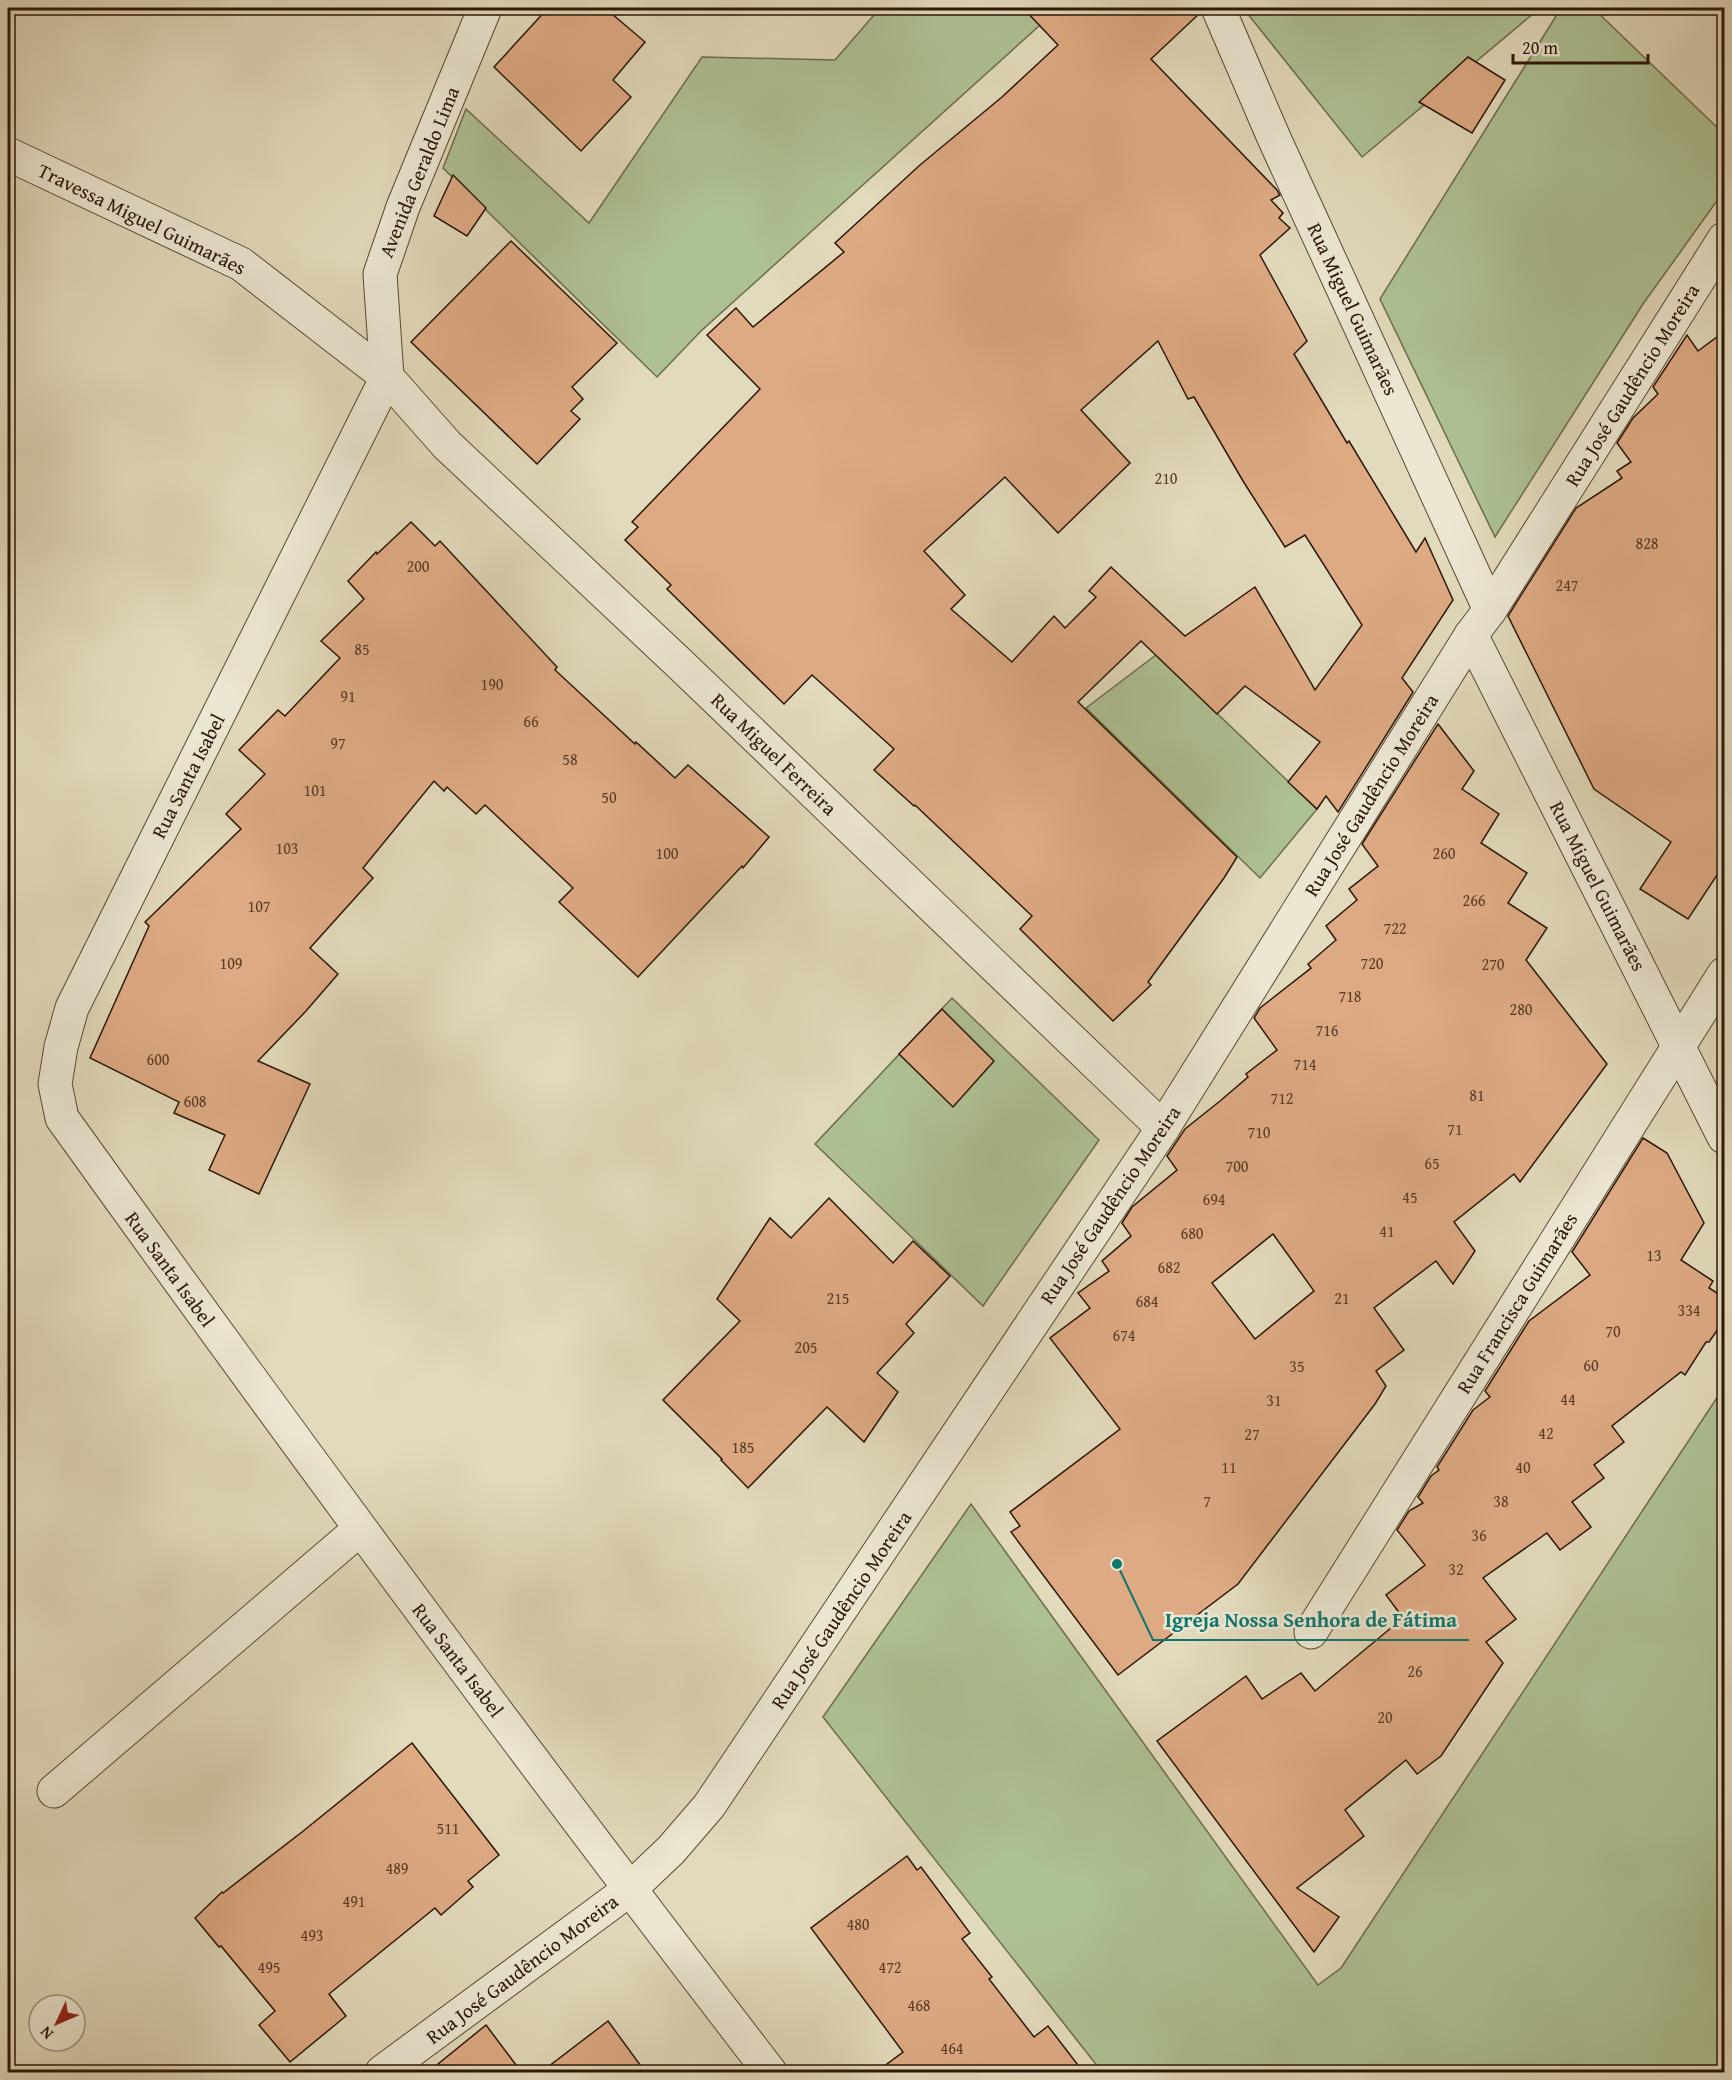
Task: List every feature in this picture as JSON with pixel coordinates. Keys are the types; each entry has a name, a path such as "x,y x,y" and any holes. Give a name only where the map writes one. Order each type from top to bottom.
{"street":[{"name":"Avenida Geraldo Lima","path":"387,377 380,274 403,207 485,8"},
{"name":"Rua Miguel Guimarães","path":"1218,8 1480,623 1679,1046 1725,1137"},
{"name":"Travessa Miguel Guimarães","path":"8,154 241,264 387,377"},
{"name":"Rua José Gaudêncio Moreira","path":"382,2073 629,1890 671,1850 709,1806 1163,1128 1480,623 1725,239"},
{"name":"Rua Miguel Ferreira","path":"387,377 447,445 680,664 1163,1128"},
{"name":"Rua Santa Isabel","path":"387,377 72,1008 61,1047 55,1084 62,1118 265,1401 629,1890 770,2073"},
{"name":"Rua Francisca Guimarães","path":"1311,1632 1725,974"},
{"path":"54,1791 360,1529"}],"green space":[{"path":"880,8 1059,8 701,331 657,377 443,168 466,109 589,223 702,57 835,60"},
{"path":"1243,8 1540,8 1362,157"},
{"path":"1561,8 1593,8 1724,134 1724,191 1643,304 1495,537 1380,299"},
{"path":"1156,655 1317,809 1260,878 1086,708"},
{"path":"952,998 1099,1140 983,1306 815,1144"},
{"path":"1724,1387 1724,2072 1102,2072 823,1717 971,1504 1318,1985 1341,1968"}],"building":[{"path":"548,8 605,8 645,42 613,80 631,97 581,151 494,67"},
{"path":"1023,8 1200,8 1200,13 1151,59 1280,195 1271,200 1283,213 1279,218 1290,228 1260,255 1307,341 1294,354 1416,552 1425,538 1453,600 1402,678 1413,692 1338,812 1326,796 1317,809 1288,782 1320,742 1245,686 1217,714 1141,641 1078,702 1237,857 1148,982 1151,985 1113,1021 1020,929 1032,916 915,805 874,770 894,749 812,675 784,704 667,589 671,585 625,540 638,527 632,522 760,389 707,335 736,308 753,327 844,252 835,243 920,165 1002,97 1058,45","holes":["1158,341 1188,399 1194,397 1285,547 1305,535 1362,625 1315,690 1255,587 1185,636 1111,567 1089,591 1096,597 1065,628 1054,616 1012,662 951,609 965,595 924,551 1005,477 1058,533 1130,463 1081,410"]},
{"path":"1468,57 1505,80 1472,133 1419,102"},
{"path":"453,175 486,208 467,236 434,216"},
{"path":"511,241 617,343 572,387 583,399 571,411 580,419 537,464 411,342"},
{"path":"1725,331 1725,863 1688,919 1640,889 1671,842 1594,789 1508,616 1576,508 1622,478 1617,471 1631,462 1617,443 1633,418 1658,394 1653,387 1687,335 1698,351"},
{"path":"411,522 435,546 440,541 557,667 555,670 635,744 636,742 675,778 688,765 769,837 743,868 742,866 638,977 559,902 573,888 485,805 476,814 447,787 444,791 434,781 363,868 373,878 310,948 338,974 258,1061 310,1084 259,1194 209,1170 225,1135 174,1113 179,1102 90,1058 149,926 145,922 241,829 226,814 265,774 239,750 278,710 285,716 340,658 321,641 364,599 348,581 376,552 377,554"},
{"path":"1438,724 1474,771 1462,789 1499,814 1481,843 1527,873 1508,903 1547,928 1526,960 1607,1064 1520,1182 1514,1174 1454,1222 1475,1251 1453,1284 1436,1261 1374,1308 1404,1350 1376,1371 1386,1386 1375,1404 1238,1584 1118,1675 1011,1532 1020,1526 1010,1512 1120,1429 1050,1338 1090,1308 1078,1293 1109,1271 1102,1261 1131,1236 1122,1223 1132,1207 1177,1170 1167,1156 1185,1129 1248,1077 1246,1074 1277,1050 1254,1018 1260,1008 1311,968 1308,964 1336,940 1326,926 1357,900 1349,889 1378,866 1362,844","holes":["1273,1234 1314,1291 1255,1339 1212,1283"]},
{"path":"942,1009 994,1061 953,1107 899,1054"},
{"path":"1643,1138 1667,1153 1704,1223 1681,1260 1713,1281 1709,1288 1725,1298 1725,1319 1709,1342 1706,1342 1685,1375 1681,1372 1612,1426 1624,1442 1594,1465 1604,1478 1572,1502 1591,1527 1560,1550 1547,1533 1483,1578 1516,1619 1486,1642 1503,1663 1441,1756 1417,1774 1406,1760 1345,1810 1364,1836 1297,1888 1339,1917 1314,1952 1157,1741 1246,1676 1262,1699 1301,1673 1315,1691 1403,1618 1386,1595 1425,1565 1397,1530 1409,1511 1423,1503 1418,1497 1431,1476 1439,1470 1437,1467 1473,1410 1490,1397 1485,1391 1529,1321 1590,1275 1572,1252"},
{"path":"829,1198 893,1263 913,1241 950,1276 906,1324 914,1333 877,1373 898,1392 864,1442 827,1407 748,1488 663,1400 740,1321 717,1299 770,1218 791,1238"},
{"path":"412,1743 499,1855 468,1881 473,1887 441,1915 435,1908 329,1994 346,2016 290,2062 259,2025 275,2011 195,1918 222,1892 302,1832"},
{"path":"907,1856 917,1870 921,1867 970,1933 962,1939 992,1977 989,1979 1034,2037 1048,2026 1084,2073 875,2073 903,2052 811,1928"},
{"path":"608,2021 646,2073 540,2073"},
{"path":"486,2025 522,2073 427,2073"}],"place":[{"name":"Igreja Nossa Senhora de Fátima","path":"1117,1564"}]}
